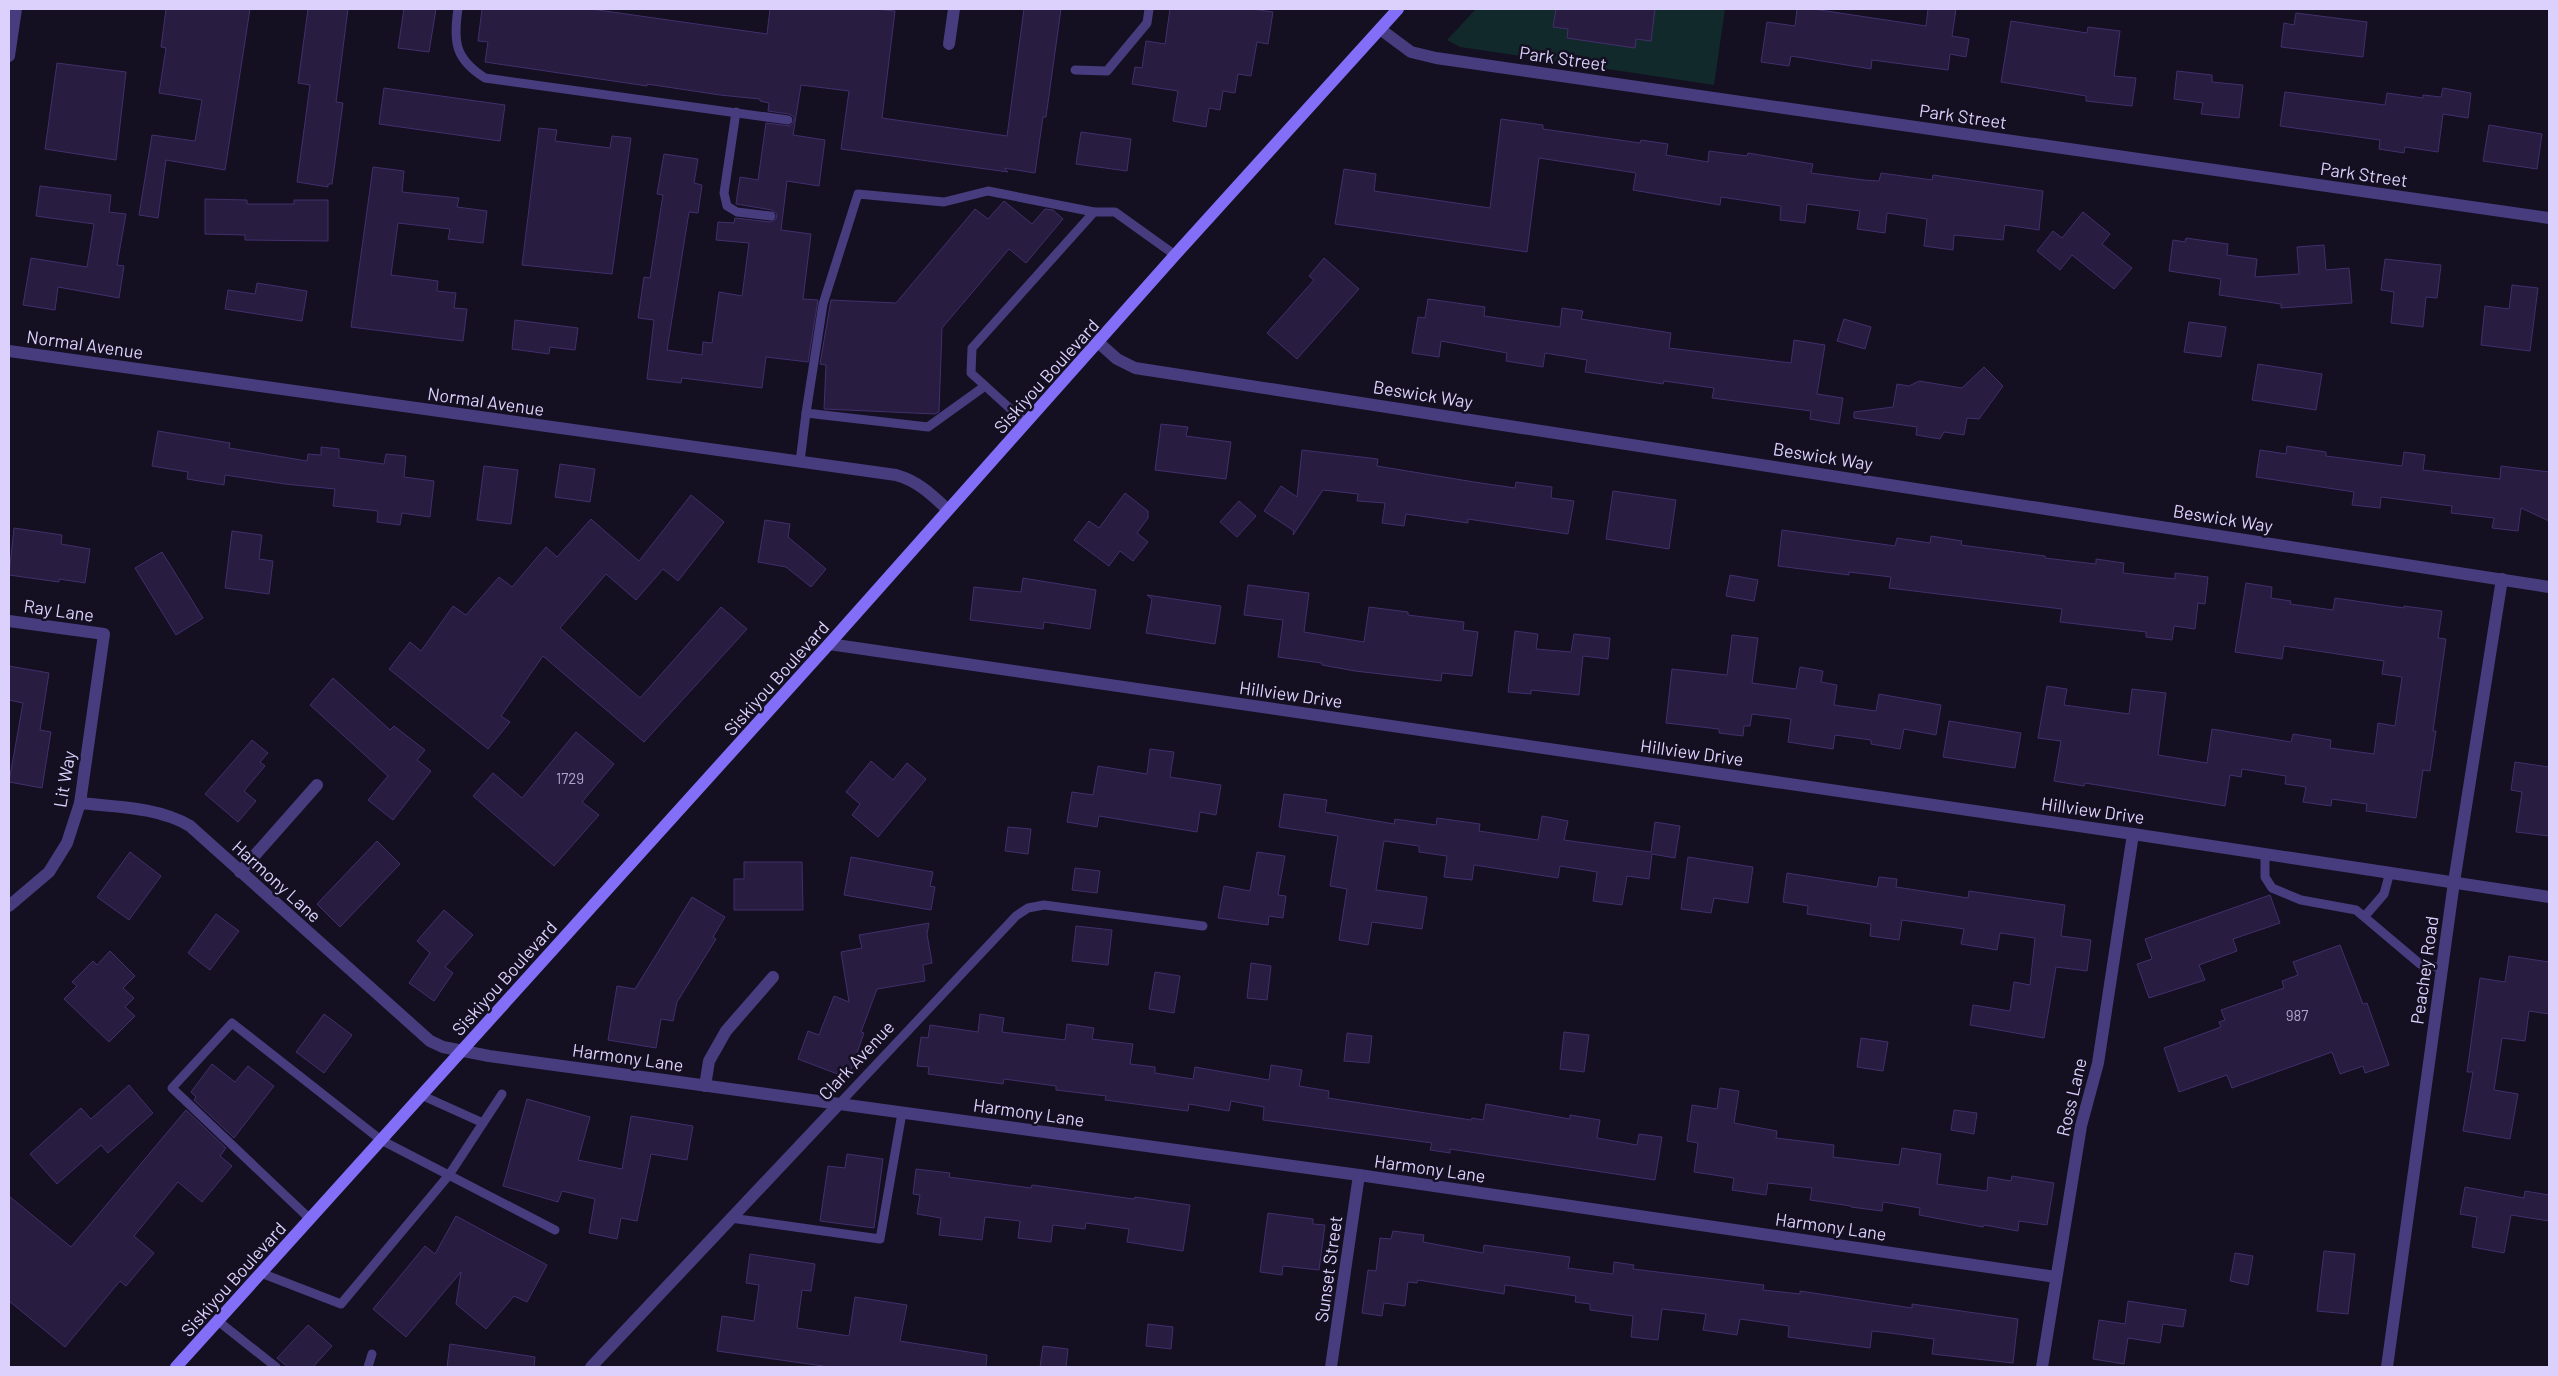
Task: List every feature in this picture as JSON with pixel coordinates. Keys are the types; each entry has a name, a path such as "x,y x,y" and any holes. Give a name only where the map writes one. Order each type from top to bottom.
{"main road":[{"name":"Siskiyou Boulevard","path":"176,1367 829,644 1099,343 1175,255 1398,9"}],"street":[{"path":"9,56 10,35 16,9"},
{"path":"949,44 954,9"},
{"name":"Park Street","path":"1380,29 1411,52 1436,58 2549,218"},
{"name":"Beswick Way","path":"1099,343 1117,359 1135,368 2549,587"},
{"name":"Normal Avenue","path":"9,351 908,478 924,488 948,510"},
{"name":"Peachey Road","path":"2387,1367 2454,882 2502,579"},
{"name":"Ray Lane","path":"9,621 104,634"},
{"name":"Lit Way","path":"9,906 49,872 67,843 80,802 104,634"},
{"name":"Hillview Drive","path":"829,644 2133,834 2549,897"},
{"path":"240,872 317,785"},
{"name":"Harmony Lane","path":"80,802 175,817 190,826 430,1042 462,1050 705,1086 1359,1175 2056,1277"},
{"name":"Ross Lane","path":"2042,1367 2081,1126 2098,1063 2133,834"},
{"path":"705,1086 709,1061 726,1031 773,977"},
{"name":"Clark Avenue","path":"591,1367 839,1104"},
{"name":"Sunset Street","path":"1331,1367 1359,1175"}],"lane":[{"path":"458,9 455,31 458,53 472,69 485,78 788,120"},
{"path":"1075,70 1108,71 1147,23 1149,9"},
{"path":"736,112 724,193 727,206 737,212 771,216"},
{"path":"800,462 823,304 858,194 944,202 988,191 1094,212 1115,212 1175,255"},
{"path":"1026,423 971,373 972,348 1094,212"},
{"path":"806,413 928,427 985,386"},
{"path":"2265,854 2265,876 2272,888 2292,898 2350,908 2365,916 2420,964 2442,968"},
{"path":"2365,916 2384,894 2390,872"},
{"name":"Clark Avenue","path":"839,1104 1009,924 1028,908 1044,905 1203,926"},
{"path":"310,1219 172,1088 232,1023 381,1140 555,1230"},
{"path":"261,1273 341,1304 450,1175 502,1094"},
{"path":"421,1095 484,1123"},
{"path":"732,1218 880,1239 902,1113"},
{"path":"218,1321 276,1367"},
{"path":"368,1367 372,1354"}],"green space":[{"path":"1476,9 1725,9 1714,85 1460,47 1447,40"}],"building":[{"path":"166,9 250,9 225,170 166,160 158,218 139,215 152,135 195,141 202,100 159,93 166,48 161,47"},
{"path":"308,9 348,9 336,102 343,103 332,184 328,184 328,187 297,182 310,85 298,83"},
{"path":"404,9 436,9 429,52 398,48"},
{"path":"482,9 591,9 767,34 770,9 874,9 895,11 882,118 1007,136 1024,9 1061,9 1046,117 1043,117 1035,173 1004,168 1008,172 841,149 849,91 801,85 793,135 825,140 819,186 787,181 781,230 811,234 803,299 818,300 808,362 766,357 762,388 682,378 681,383 647,379 654,320 638,318 644,277 650,278 663,195 657,194 664,154 698,159 694,183 702,185 698,213 689,212 667,350 702,355 703,342 712,343 719,292 742,296 749,243 716,240 718,222 734,223 735,218 770,222 776,219 777,214 772,210 736,204 740,177 758,180 766,123 790,126 794,121 794,117 789,114 768,111 769,103 760,101 760,99 647,84 647,86 485,62 488,42 478,41"},
{"path":"1170,9 1252,9 1273,12 1268,44 1257,42 1251,76 1238,74 1235,93 1223,91 1220,110 1209,108 1206,127 1173,121 1178,91 1132,84 1135,67 1142,68 1146,41 1165,44"},
{"path":"1556,9 1655,9 1651,41 1636,39 1635,48 1567,38 1568,29 1553,27"},
{"path":"1797,9 1813,9 1926,26 1928,9 1956,9 1952,36 1969,39 1966,57 1950,54 1948,70 1872,60 1871,69 1791,56 1789,66 1761,62 1767,22 1795,26"},
{"path":"2296,13 2367,22 2363,57 2281,47 2284,23 2294,25"},
{"path":"2011,21 2087,33 2088,27 2120,31 2114,76 2136,78 2132,106 2086,101 2086,96 2001,82"},
{"path":"57,63 126,72 116,160 45,149"},
{"path":"2177,71 2212,75 2212,82 2243,85 2239,118 2201,114 2203,103 2174,99"},
{"path":"384,88 505,105 500,141 379,124"},
{"path":"2443,88 2471,93 2468,118 2443,114 2438,152 2405,147 2404,153 2379,149 2380,140 2280,126 2285,92 2385,105 2387,93 2423,98 2423,95 2441,97"},
{"path":"1501,119 1543,125 1543,129 1640,143 1641,140 1668,144 1666,155 1708,162 1709,151 1747,156 1748,153 1813,164 1811,173 1864,180 1879,181 1881,173 1932,180 1933,175 2043,191 2039,230 2005,225 2003,240 1954,235 1953,250 1924,246 1927,219 1887,213 1885,233 1857,229 1860,211 1807,204 1805,223 1780,220 1781,206 1721,197 1720,205 1633,190 1636,173 1539,158 1527,252 1335,224 1344,169 1376,174 1374,191 1490,208"},
{"path":"2489,125 2542,134 2537,169 2483,161"},
{"path":"539,128 557,130 555,141 610,148 612,136 631,138 612,274 522,265"},
{"path":"1081,132 1131,139 1127,171 1076,164"},
{"path":"373,167 404,171 402,192 459,198 457,207 487,211 483,243 448,239 450,229 398,223 391,275 438,281 437,291 456,293 454,308 467,309 463,341 351,327"},
{"path":"40,186 111,195 109,212 126,214 117,265 124,266 119,298 58,287 55,310 23,305 31,258 87,267 94,224 36,216"},
{"path":"205,199 247,200 247,204 294,204 294,200 328,200 328,241 245,240 245,235 205,234"},
{"path":"1004,201 1032,224 1045,209 1053,210 1063,219 1026,263 1009,249 942,328 939,412 935,414 824,409 826,365 820,364 831,300 896,303 975,209 988,219"},
{"path":"2083,212 2110,234 2102,244 2132,268 2114,289 2072,255 2060,270 2037,251 2053,231 2062,238"},
{"path":"2186,238 2228,244 2227,255 2257,259 2255,277 2299,274 2297,247 2324,245 2326,270 2349,268 2352,303 2281,308 2281,304 2219,295 2221,279 2169,271 2173,240 2185,242"},
{"path":"1324,258 1359,289 1297,359 1267,333 1314,280 1309,276"},
{"path":"2385,259 2441,265 2437,298 2426,297 2423,327 2391,323 2394,292 2381,290"},
{"path":"257,283 307,291 302,321 225,309 228,290 255,294"},
{"path":"2512,285 2538,288 2530,351 2481,345 2485,306 2509,309"},
{"path":"1428,299 1485,307 1484,316 1560,327 1562,308 1583,311 1581,319 1671,333 1669,348 1791,363 1794,340 1825,345 1817,394 1843,398 1839,424 1810,419 1811,411 1712,398 1714,388 1664,381 1663,384 1585,372 1587,360 1545,353 1543,367 1506,361 1507,353 1441,341 1439,357 1412,353 1418,317 1425,318"},
{"path":"1844,319 1871,327 1865,349 1837,341"},
{"path":"515,320 578,328 575,350 550,347 549,354 512,349"},
{"path":"2189,322 2226,327 2221,357 2184,352"},
{"path":"2258,364 2322,374 2316,410 2252,400"},
{"path":"1984,367 2003,386 1979,419 1967,418 1964,435 1944,432 1940,439 1916,435 1917,427 1854,418 1854,412 1893,407 1897,384 1909,386 1919,381 1962,388"},
{"path":"1161,424 1188,427 1186,436 1231,442 1226,479 1155,470"},
{"path":"158,431 230,443 229,448 307,461 308,454 321,455 321,447 339,449 339,458 384,464 386,454 406,456 404,477 434,481 430,517 402,513 400,525 377,522 378,511 333,506 335,489 225,475 224,485 187,479 188,472 152,466"},
{"path":"2287,446 2326,452 2326,456 2402,466 2404,452 2425,455 2423,470 2500,479 2501,466 2549,472 2549,521 2521,508 2518,531 2492,528 2494,518 2451,513 2452,506 2381,497 2380,508 2352,505 2354,492 2256,477 2260,450 2286,454"},
{"path":"1302,450 1378,459 1377,466 1474,482 1515,488 1516,482 1552,487 1551,498 1574,501 1568,534 1468,519 1468,523 1406,514 1404,526 1382,523 1385,503 1357,501 1358,494 1323,490 1293,535 1294,531 1264,511 1281,486 1297,497"},
{"path":"560,464 595,469 590,502 555,497"},
{"path":"484,466 518,470 511,524 477,520"},
{"path":"1613,491 1676,500 1669,549 1606,539"},
{"path":"1125,493 1148,511 1148,518 1137,533 1148,542 1133,561 1120,551 1109,566 1074,540 1089,521 1099,528"},
{"path":"691,495 724,522 678,581 663,569 636,600 606,574 560,628 640,698 721,607 747,629 644,742 543,656 501,716 510,722 488,749 389,669 410,642 421,651 453,606 466,615 499,577 512,587 546,547 557,557 591,519 639,561"},
{"path":"1239,501 1256,516 1237,537 1220,522"},
{"path":"765,520 790,524 788,537 826,569 811,587 786,567 758,562"},
{"path":"14,528 62,535 61,544 90,549 85,583 59,579 59,582 9,575"},
{"path":"1782,530 1895,546 1897,538 1930,543 1931,536 1962,541 1961,545 2045,556 2045,558 2096,564 2096,559 2124,563 2123,573 2175,579 2175,573 2208,577 2205,604 2198,603 2195,629 2174,626 2172,640 2146,637 2146,632 2060,622 2062,609 1889,588 1891,577 1849,572 1849,575 1778,566"},
{"path":"232,531 262,535 259,559 273,561 269,594 225,588"},
{"path":"162,552 203,618 176,635 135,568"},
{"path":"1730,575 1758,580 1754,601 1726,596"},
{"path":"1023,578 1096,590 1090,629 1044,622 1043,629 970,620 974,587 1021,592"},
{"path":"2246,583 2272,587 2271,598 2291,601 2290,604 2333,610 2335,598 2404,608 2404,606 2442,611 2438,638 2446,639 2433,731 2436,731 2430,771 2423,770 2416,818 2366,811 2367,804 2332,799 2331,806 2303,802 2306,787 2285,784 2286,776 2242,769 2241,777 2230,775 2225,806 2085,783 2084,786 2054,781 2061,741 2038,738 2047,686 2067,689 2064,705 2129,714 2132,689 2166,693 2158,755 2207,763 2212,729 2291,742 2293,734 2331,740 2330,748 2374,754 2378,723 2395,726 2402,677 2382,674 2384,661 2284,646 2282,659 2235,652"},
{"path":"1248,585 1309,593 1304,632 1364,642 1369,607 1408,612 1408,615 1464,622 1463,630 1478,632 1472,676 1442,673 1441,681 1355,671 1322,665 1322,663 1278,657 1283,620 1244,615"},
{"path":"1147,595 1221,606 1215,644 1146,633 1152,599"},
{"path":"1515,631 1538,634 1536,649 1571,652 1574,634 1610,638 1608,659 1583,656 1579,695 1531,690 1531,694 1508,692"},
{"path":"1732,635 1758,638 1752,683 1796,689 1800,667 1823,671 1821,682 1837,685 1834,705 1876,711 1879,694 1941,705 1936,735 1904,729 1900,749 1871,744 1871,740 1835,735 1833,749 1788,742 1791,719 1752,714 1750,726 1744,726 1743,736 1719,733 1719,729 1666,723 1672,669 1727,675"},
{"path":"9,666 49,673 40,730 51,732 42,788 9,782 23,703 9,700"},
{"path":"333,678 390,730 394,726 425,750 417,760 431,771 393,820 368,800 388,776 310,705"},
{"path":"1949,721 2021,733 2015,768 1943,757"},
{"path":"576,732 614,764 582,802 599,815 554,866 473,796 493,773 522,798"},
{"path":"252,740 268,753 260,762 265,766 244,791 256,801 238,822 205,794"},
{"path":"1150,749 1174,752 1170,777 1221,785 1216,815 1200,812 1197,832 1099,816 1097,827 1067,822 1072,792 1093,795 1098,766 1147,774"},
{"path":"871,761 893,780 907,763 926,779 878,837 852,815 860,804 846,792"},
{"path":"2515,762 2549,767 2549,836 2516,832 2522,792 2511,790"},
{"path":"1284,794 1327,800 1325,812 1394,824 1395,819 1436,825 1437,818 1480,824 1479,831 1538,840 1542,816 1568,821 1564,840 1651,852 1655,822 1680,826 1675,858 1652,854 1649,879 1627,876 1622,905 1593,901 1597,872 1560,866 1558,878 1474,865 1472,880 1444,877 1447,856 1419,852 1419,846 1384,841 1376,890 1427,897 1422,929 1372,922 1368,945 1339,940 1347,889 1330,886 1338,836 1279,827"},
{"path":"1008,827 1031,829 1028,854 1005,851"},
{"path":"377,841 400,864 340,927 317,904"},
{"path":"130,852 161,876 129,920 97,897"},
{"path":"1257,852 1285,856 1278,895 1286,896 1283,918 1269,916 1268,925 1218,918 1224,886 1250,891"},
{"path":"851,857 933,872 930,886 935,887 931,910 844,895"},
{"path":"1688,857 1753,867 1748,903 1714,898 1711,913 1681,909"},
{"path":"744,862 802,862 803,910 734,910 734,879 744,879"},
{"path":"1075,868 1100,871 1097,893 1072,890"},
{"path":"1787,873 1877,887 1879,877 1897,879 1896,887 1968,898 1969,891 2065,905 2061,936 2091,940 2087,971 2056,967 2044,1038 1970,1025 1973,1005 2010,1011 2014,982 2030,985 2035,938 2000,933 1997,950 1961,944 1964,929 1902,920 1899,940 1870,936 1871,924 1807,914 1808,906 1783,902"},
{"path":"2270,895 2280,923 2233,939 2237,951 2199,965 2205,980 2149,998 2137,964 2152,959 2145,939"},
{"path":"692,897 725,917 713,937 716,939 677,1002 673,1021 661,1019 656,1048 608,1040 617,986 635,989"},
{"path":"444,910 473,935 445,967 453,973 434,1001 409,983 430,953 417,941"},
{"path":"216,914 239,931 210,970 188,953"},
{"path":"929,923 927,934 932,963 923,965 925,981 877,989 861,1032 864,1033 848,1078 798,1059 808,1031 819,1035 834,996 849,1002 841,952 862,948 859,935"},
{"path":"1076,926 1112,930 1108,965 1072,961"},
{"path":"2340,945 2363,1004 2367,1003 2389,1065 2365,1073 2363,1066 2340,1074 2332,1052 2232,1088 2227,1075 2179,1092 2164,1048 2221,1027 2219,1022 2225,1020 2221,1010 2284,988 2282,981 2298,975 2293,962"},
{"path":"110,951 135,976 123,988 134,998 125,1007 135,1016 109,1042 64,999 77,986 72,982 93,961 97,965"},
{"path":"2509,956 2549,962 2549,1014 2529,1011 2525,1041 2502,1038 2494,1090 2518,1094 2510,1139 2463,1131 2473,1072 2467,1072 2480,978 2505,982"},
{"path":"1251,963 1271,966 1267,1000 1247,998"},
{"path":"1155,972 1180,976 1174,1013 1149,1009"},
{"path":"324,1014 352,1035 324,1073 296,1052"},
{"path":"980,1014 1004,1018 1002,1032 1065,1040 1067,1024 1094,1028 1092,1039 1133,1044 1130,1064 1155,1067 1155,1073 1193,1079 1195,1067 1269,1080 1271,1065 1302,1070 1299,1086 1329,1091 1328,1098 1471,1120 1472,1118 1483,1120 1486,1104 1570,1119 1570,1115 1600,1120 1597,1138 1637,1145 1639,1134 1662,1137 1655,1180 1450,1149 1450,1153 1430,1150 1432,1143 1263,1120 1264,1107 1231,1101 1229,1111 1189,1104 1188,1111 1105,1100 1106,1096 1056,1090 1056,1086 1004,1079 1003,1084 928,1074 929,1067 917,1066 921,1037 928,1038 930,1025 978,1032"},
{"path":"1564,1032 1589,1035 1584,1072 1560,1069"},
{"path":"1347,1033 1372,1036 1369,1063 1344,1061"},
{"path":"1861,1038 1888,1042 1883,1071 1857,1067"},
{"path":"212,1064 235,1082 248,1066 274,1086 234,1138 194,1100 196,1097 191,1092"},
{"path":"129,1085 153,1113 108,1153 101,1145 57,1184 30,1154 81,1108 91,1119"},
{"path":"1720,1088 1739,1091 1734,1123 1777,1131 1776,1138 1834,1145 1833,1157 1899,1165 1902,1148 1941,1154 1937,1184 1987,1191 1988,1177 2011,1181 2012,1176 2054,1183 2047,1225 2019,1221 2018,1231 1984,1225 1983,1227 1919,1215 1920,1208 1883,1202 1882,1211 1810,1200 1812,1188 1768,1183 1766,1195 1732,1190 1734,1178 1694,1172 1698,1143 1687,1141 1692,1105 1717,1109"},
{"path":"527,1099 590,1117 578,1160 622,1169 631,1116 693,1126 687,1160 651,1154 637,1221 621,1218 617,1239 589,1233 595,1199 562,1191 558,1202 503,1186"},
{"path":"186,1110 226,1148 220,1156 232,1166 202,1202 178,1182 134,1236 154,1253 126,1286 120,1281 65,1347 9,1301 9,1196 71,1247"},
{"path":"1954,1110 1977,1113 1974,1134 1951,1130"},
{"path":"847,1154 883,1159 874,1228 820,1221 828,1166 845,1168"},
{"path":"916,1169 950,1173 949,1177 1031,1188 1032,1185 1190,1205 1183,1251 1127,1242 1129,1229 1086,1223 1085,1229 1053,1225 1051,1242 1018,1238 1020,1221 985,1217 982,1240 939,1235 941,1218 917,1214 920,1195 913,1194"},
{"path":"2465,1187 2524,1198 2525,1191 2549,1195 2549,1221 2511,1215 2504,1253 2472,1247 2477,1217 2460,1214"},
{"path":"1268,1213 1313,1219 1313,1224 1325,1225 1319,1270 1283,1266 1282,1275 1260,1272"},
{"path":"456,1216 547,1265 527,1302 514,1296 486,1329 456,1304 461,1272 406,1337 373,1309 425,1246 435,1254"},
{"path":"1393,1231 1424,1235 1423,1242 1483,1253 1484,1245 1570,1257 1568,1268 1613,1274 1614,1262 1634,1265 1633,1269 1764,1285 1763,1290 1800,1294 1800,1291 1912,1308 1912,1304 2018,1319 2013,1363 1932,1354 1934,1339 1872,1331 1870,1348 1788,1337 1789,1326 1740,1319 1737,1335 1703,1330 1706,1314 1662,1309 1658,1340 1631,1337 1633,1316 1590,1310 1590,1304 1575,1302 1576,1296 1505,1285 1504,1294 1418,1280 1417,1283 1408,1282 1405,1306 1384,1303 1382,1316 1362,1313 1368,1270 1376,1271 1380,1238 1391,1239"},
{"path":"2324,1251 2355,1254 2348,1314 2317,1311"},
{"path":"2235,1253 2253,1256 2248,1285 2230,1281"},
{"path":"750,1254 815,1264 811,1291 802,1290 797,1328 849,1336 855,1297 907,1305 900,1341 987,1355 986,1367 830,1367 717,1351 722,1316 754,1321 759,1285 746,1283"},
{"path":"2128,1301 2186,1310 2183,1327 2163,1324 2160,1343 2128,1338 2124,1364 2093,1359 2099,1320 2125,1324"},
{"path":"1148,1324 1173,1327 1171,1349 1146,1346"},
{"path":"308,1325 332,1346 313,1367 288,1367 277,1358"},
{"path":"450,1344 535,1357 534,1367 447,1367"},
{"path":"1043,1346 1068,1349 1066,1367 1040,1367"}]}
